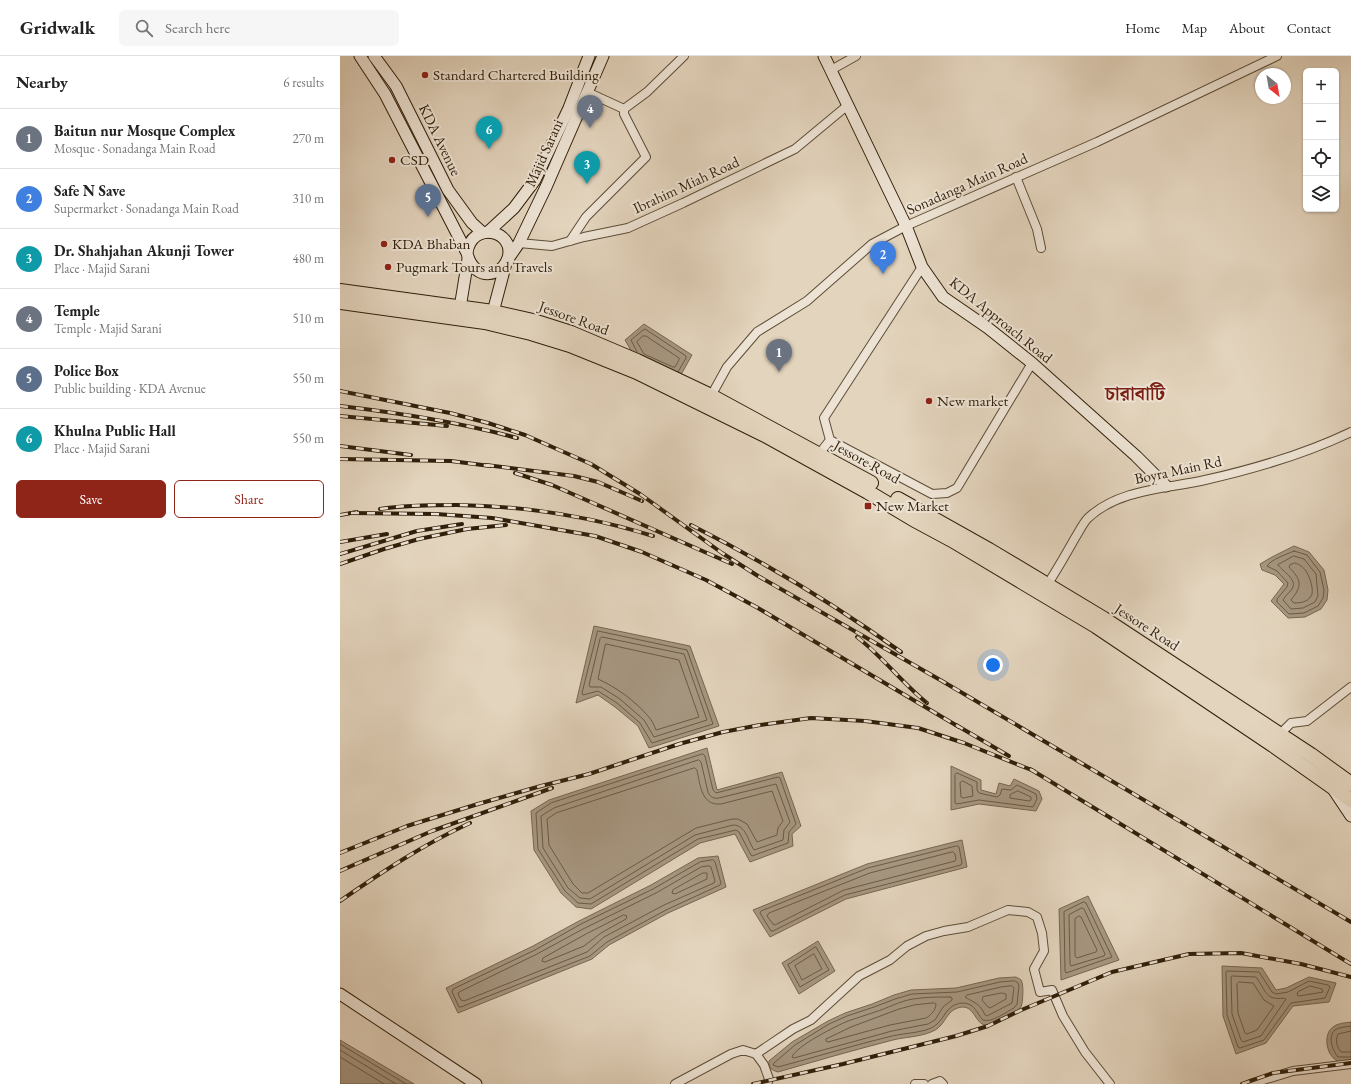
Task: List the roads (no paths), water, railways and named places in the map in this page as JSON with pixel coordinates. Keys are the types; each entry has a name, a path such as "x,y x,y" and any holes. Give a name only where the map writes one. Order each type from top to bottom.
{"highway":[{"name":"Jessore Road","path":"340,291 459,313 485,322 570,345 637,372 765,435 952,540 1096,626 1329,783 1351,800"},
{"path":"340,302 459,313"},
{"name":"Jessore Road","path":"459,313 493,312 533,321 571,333 637,361 711,396 964,535 1104,618 1280,734 1351,784"}],"main road":[{"path":"360,56 385,94 468,256 475,269 486,273 498,271 507,261 509,251 507,245 500,236 486,232 473,238 468,248 468,256 459,313"},
{"name":"KDA Avenue","path":"374,56 396,86 448,190 472,223 486,232"},
{"name":"Majid Sarani","path":"486,232 514,208 535,180 570,108 589,56"},
{"name":"Majid Sarani","path":"493,312 507,261 519,243 546,187 603,56"},
{"name":"KDA Approach Road","path":"824,56 906,226 922,267 943,297 988,328 1032,363 1136,456 1166,486"},
{"path":"1311,755 1351,816"},
{"path":"340,994 476,1084"}],"street":[{"path":"624,109 647,92 684,56"},
{"path":"831,70 856,56"},
{"name":"Sonadanga Main Road","path":"711,396 727,367 757,332 807,301 872,244 906,226 1097,142 1277,56"},
{"path":"587,92 624,109"},
{"name":"Ibrahim Miah Road","path":"519,243 552,246 584,237 628,228 795,149 848,105"},
{"path":"570,241 586,217 646,157 624,114 624,109"},
{"path":"1016,177 1037,228 1042,248"},
{"path":"922,267 824,418 830,440 932,494 947,493 957,488 1032,363"},
{"name":"Boyra Main Rd","path":"1047,585 1087,519 1109,504 1133,494 1166,486 1203,480 1292,456 1337,439 1351,432"},
{"path":"819,454 830,440"},
{"path":"1280,734 1291,723 1308,721 1351,687"},
{"path":"756,1054 793,1029 811,1020 859,976 890,960 907,946 926,936 968,927 1008,910 1028,912 1037,917 1042,934 1044,951 1034,968 1040,992 1052,990 1063,1016 1085,1052 1110,1084"},
{"path":"675,1084 731,1054 742,1050 756,1054 764,1065 769,1079 767,1084"},
{"path":"1250,1084 1293,1071 1351,1064"},
{"path":"932,1084 940,1081 943,1084"},
{"path":"915,1084 924,1084"}],"water":[{"path":"644,324 692,355 678,380 637,361 625,340"},
{"path":"1294,546 1309,552 1324,570 1328,590 1327,600 1321,609 1305,617 1288,618 1271,601 1284,584 1275,575 1262,570 1260,564"},
{"path":"594,626 690,646 719,726 649,748 638,726 598,695 576,703"},
{"path":"707,748 717,790 782,772 801,826 792,834 793,846 750,862 735,834 700,843 591,909 576,907 561,893 534,850 531,811 549,800"},
{"path":"951,766 981,780 981,790 996,794 999,783 1010,786 1014,779 1039,791 1042,799 1036,811 979,804 951,810"},
{"path":"962,840 967,867 846,899 770,937 753,910 867,864"},
{"path":"718,856 726,887 668,913 609,945 592,959 458,1013 446,988 533,946 651,885 698,858"},
{"path":"1088,896 1119,960 1061,980 1059,909"},
{"path":"818,941 835,971 799,994 782,963"},
{"path":"1222,966 1262,968 1276,990 1286,988 1309,977 1336,983 1329,1002 1293,1006 1266,1043 1236,1054 1223,1016"},
{"path":"1016,977 1021,980 1023,985 1022,1005 1015,1012 994,1023 986,1025 982,1024 970,1010 962,1007 952,1011 936,1030 926,1034 893,1040 778,1072 772,1069 769,1065 769,1061 792,1042 828,1021 845,1013 894,995 911,990 956,988 999,978"},
{"path":"1351,1022 1351,1061 1339,1062 1333,1057 1328,1049 1328,1034 1333,1027 1342,1023"},
{"path":"340,1040 414,1084 340,1084"}],"railway":[{"path":"340,391 450,413 488,423 525,435 591,464 640,494 722,553 758,576 942,681 1351,922"},
{"path":"340,406 429,419 473,427 517,438"},
{"path":"340,416 447,426"},
{"path":"340,446 411,455"},
{"path":"340,459 451,461 490,466"},
{"path":"486,465 574,476 598,482 642,501"},
{"path":"515,473 552,485 732,564"},
{"path":"380,509 438,505 507,507 556,513 605,523 653,536"},
{"path":"340,515 357,512"},
{"path":"351,513 436,514 492,518 595,536 642,552 706,580 758,608 959,727"},
{"path":"340,554 417,531 462,524"},
{"path":"340,564 419,539 467,529 506,525"},
{"path":"691,525 798,584 876,634 901,652"},
{"path":"340,542 387,534"},
{"path":"857,637 927,703"},
{"path":"340,853 407,826 478,804 589,774 679,744 723,732 811,718 865,721 918,728 964,743 1034,771"},
{"path":"956,725 1009,756"},
{"path":"1030,769 1351,964"},
{"path":"340,871 432,831 552,788"},
{"path":"340,901 387,869 420,849 470,823"},
{"path":"753,1084 843,1064 956,1036 988,1026 1019,1011 1112,972 1189,954 1241,953 1301,964 1351,977"},
{"path":"1242,1084 1273,1073 1351,1063"}],"place":[{"name":"Standard Chartered Building","path":"425,75"},
{"name":"Temple","path":"590,128"},
{"name":"Khulna Public Hall","path":"489,149"},
{"name":"CSD","path":"392,160"},
{"name":"Dr. Shahjahan Akunji Tower","path":"587,184"},
{"name":"Police Box","path":"428,217"},
{"name":"KDA Bhaban","path":"384,244"},
{"name":"Pugmark Tours and Travels","path":"388,267"},
{"name":"Safe N Save","path":"883,274"},
{"name":"Baitun nur Mosque Complex","path":"779,372"},
{"name":"New market","path":"929,401"},
{"name":"New Market","path":"868,506"}],"district":[{"name":"চারাবাটি","path":"1135,393"}]}
